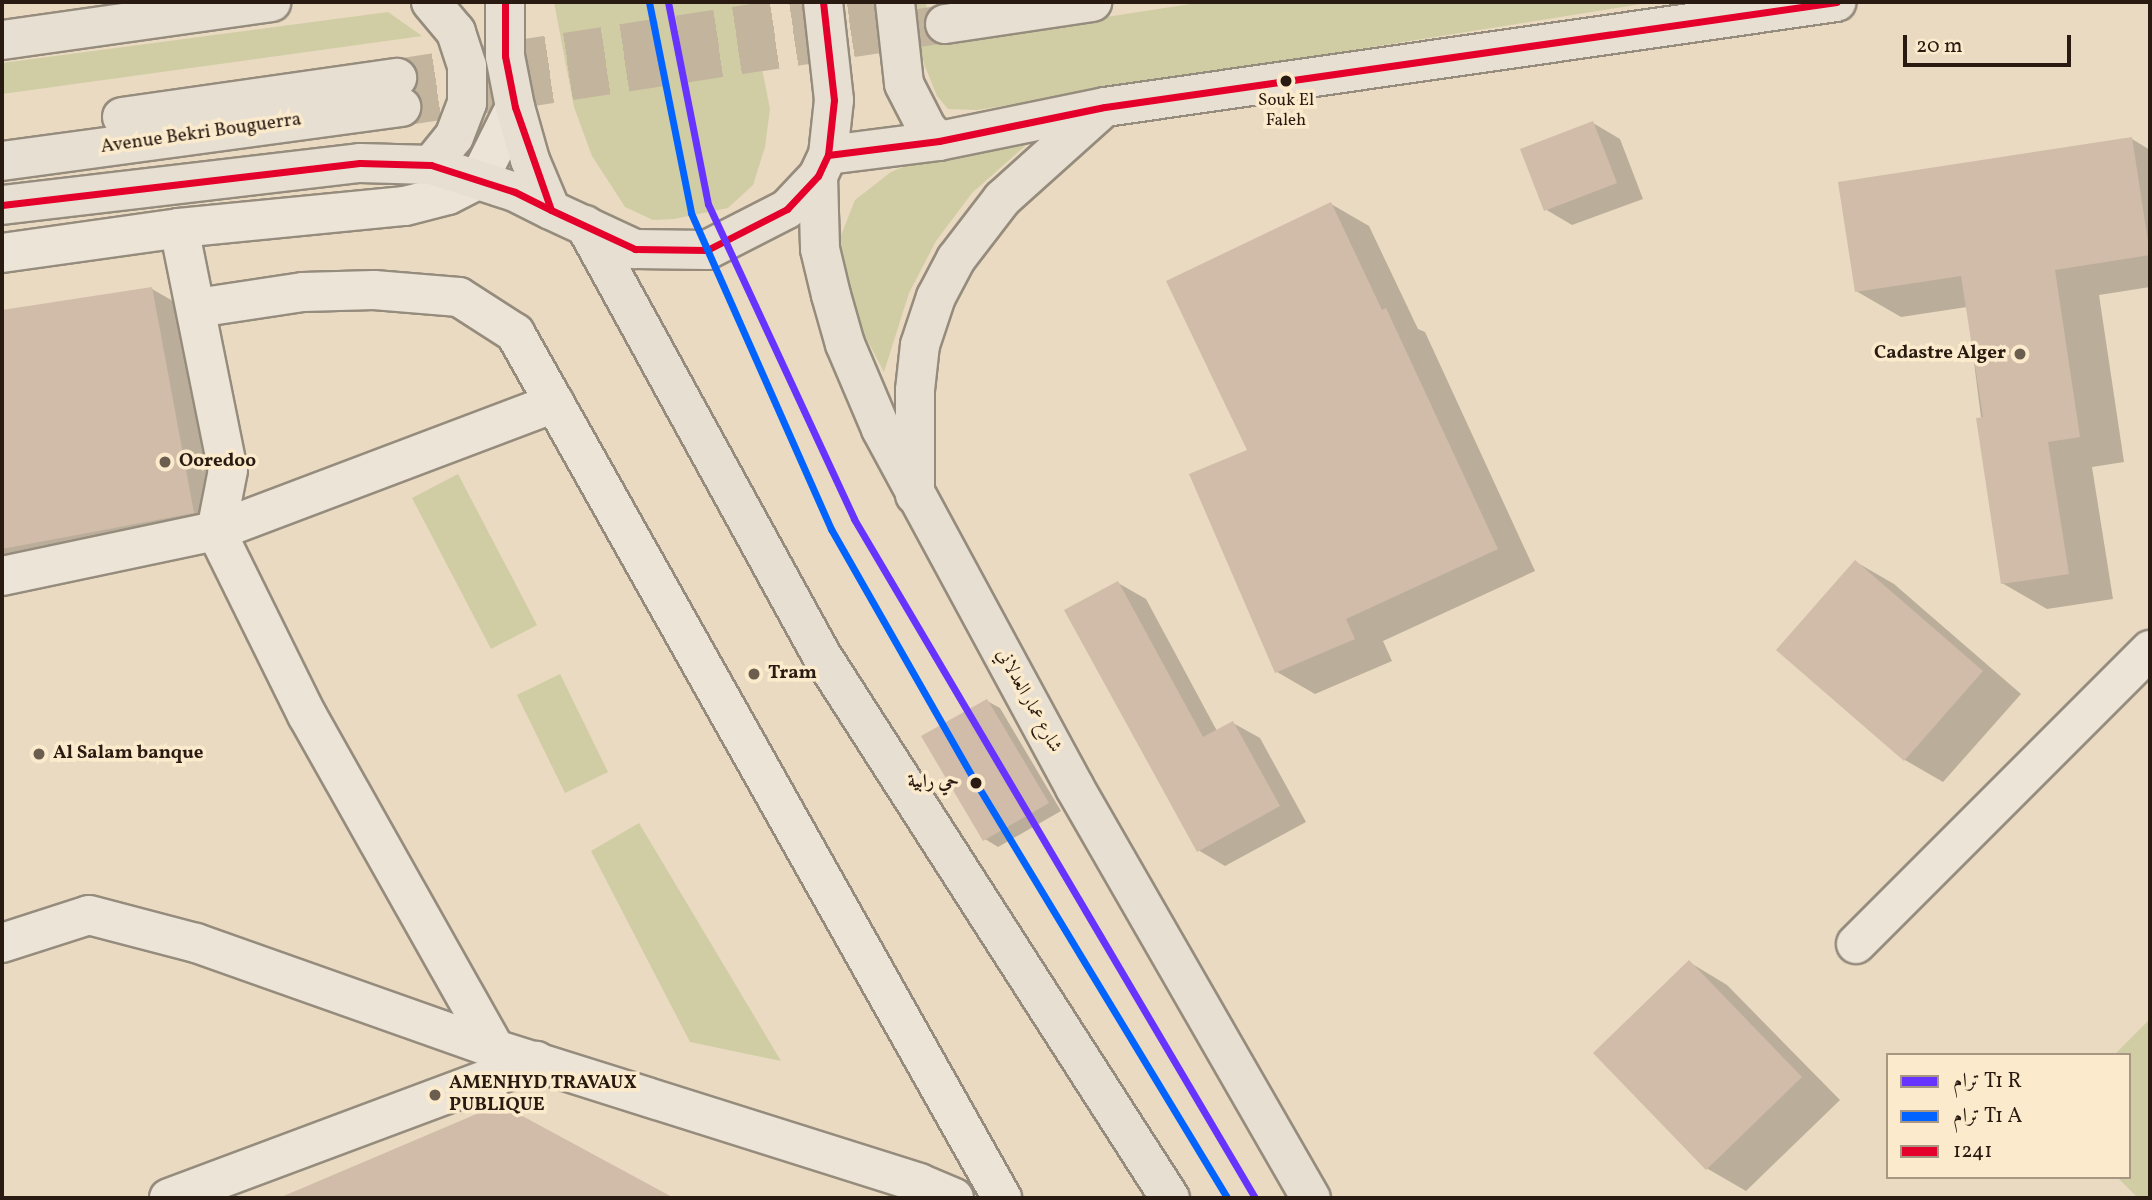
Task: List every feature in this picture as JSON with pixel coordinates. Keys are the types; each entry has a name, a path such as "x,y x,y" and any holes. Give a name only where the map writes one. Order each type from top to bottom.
{"main road":[{"path":"2,38 35,13 86,2"},
{"path":"2,38 271,2"},
{"path":"431,2 456,32 467,66 467,91 454,138 431,165"},
{"path":"506,2 505,56 515,107 530,160 568,218 822,656 1170,1198"},
{"name":"شارع عمار العدلاني","path":"823,2 834,100 823,166 820,249 845,344 915,495 1075,788 1311,1198"},
{"path":"895,2 904,84 927,129 939,141"},
{"path":"945,24 1092,2"},
{"path":"2,205 295,168 431,165 479,179 635,249 707,250 788,209 823,166 1105,107 1836,2"},
{"name":"Avenue Bekri Bouguerra","path":"2,135 399,92 2,161"},
{"path":"915,495 915,390 920,345 936,297 956,259 1002,199 1105,107"}],"street":[{"path":"2,253 179,228 405,206 448,195 479,179 515,107"},
{"path":"179,228 228,470 216,531 307,715 495,1049"},
{"path":"197,308 303,292 374,290 458,297 515,333 1002,1198"},
{"path":"2,576 216,531 555,403"},
{"path":"1856,944 2150,650"},
{"path":"2,943 89,915 196,943 495,1049 919,1183 954,1198"},
{"path":"169,1198 536,1061"},
{"path":"881,1198 919,1183"}],"shaded area":[{"path":"554,2 749,2 770,109 765,147 753,185 728,208 674,219 653,220 625,207 592,156 574,107"},
{"path":"912,2 926,2 930,44 1204,2 1654,2 977,110 948,109 937,96 924,64"},
{"path":"388,12 422,36 2,94 2,63"},
{"path":"1033,139 972,193 936,241 909,293 884,372 855,317 843,280 840,238 855,200 891,172 942,151"},
{"path":"458,474 537,625 491,649 412,498"},
{"path":"560,674 608,772 565,793 517,695"},
{"path":"639,823 781,1061 690,1042 591,851"},
{"path":"2150,1019 2150,1198 2138,1198 2119,1179 2131,1179 2131,1053 2116,1053"}],"building":[{"path":"1593,121 1617,183 1544,211 1520,149"},
{"name":"Cadastre Alger","path":"2132,137 2150,255 2055,270 2080,437 2048,442 2069,574 2001,584 1976,418 1983,417 1961,276 1855,292 1838,182"},
{"path":"1331,202 1382,310 1386,308 1498,549 1346,619 1355,639 1275,673 1189,474 1247,450 1166,281"},
{"path":"152,287 194,513 2,549 2,310"},
{"path":"1855,560 1983,671 1904,761 1776,650"},
{"path":"1118,581 1203,737 1233,721 1280,806 1197,852 1064,610"},
{"path":"987,699 1049,803 983,841 921,736"},
{"path":"1689,960 1802,1077 1706,1170 1593,1053"},
{"path":"500,1104 674,1198 279,1198"}],"tunnel":[{"path":"397,78 889,2"},
{"path":"401,107 945,24"}],"transit line":[{"name":"1241","path":"505,2 505,56 515,107 551,210 635,249 707,250 787,209 818,176 828,155 834,100 823,2"},
{"path":"649,2 691,213 831,529 976,783 1227,1198"},
{"path":"668,2 708,204 854,519 1255,1198"},
{"name":"1241","path":"828,155 939,141 1105,107 1836,2"},
{"name":"1241","path":"2,205 360,163 431,165 515,192 551,210"}],"place":[{"name":"Souk El Faleh","path":"1286,81"},
{"name":"Cadastre Alger","path":"2020,354"},
{"name":"Ooredoo","path":"165,462"},
{"name":"Tram","path":"754,674"},
{"name":"Al Salam banque","path":"39,754"},
{"name":"حي رابية","path":"976,783"},
{"name":"AMENHYD TRAVAUX PUBLIQUE","path":"435,1095"}]}
